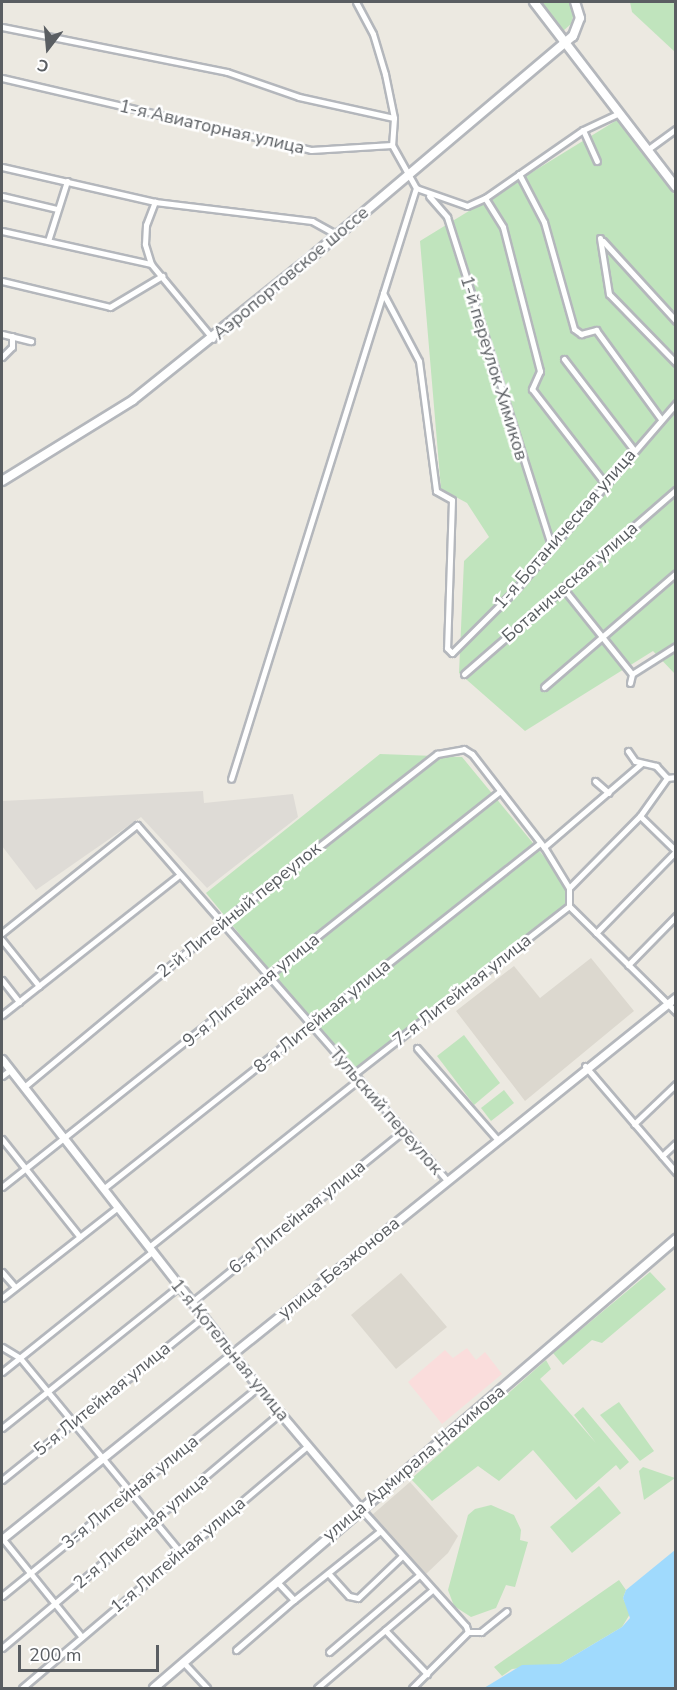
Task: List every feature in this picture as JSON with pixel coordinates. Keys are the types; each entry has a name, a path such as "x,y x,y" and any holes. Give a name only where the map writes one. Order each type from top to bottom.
{"main road":[{"path":"534,2 675,187"},
{"path":"565,43 578,28 575,2"},
{"name":"Аэропортовское шоссе","path":"2,481 133,400 213,339 565,43"},
{"name":"улица Адмирала Нахимова","path":"154,1689 275,1581 675,1239"}],"street":[{"path":"356,2 373,34 394,118 392,145 409,172 416,189 429,196 467,206 485,198 583,130 619,113"},
{"path":"526,2 540,10"},
{"path":"2,27 227,72 299,97 394,118"},
{"name":"1-я Авиаторная улица","path":"2,78 311,150 392,145"},
{"path":"647,150 675,129"},
{"path":"583,130 597,160"},
{"path":"2,167 156,202 312,220 337,235"},
{"path":"519,174 544,222 574,329 580,334 596,330 662,419"},
{"path":"48,241 67,181"},
{"path":"231,779 416,189"},
{"path":"2,196 57,209"},
{"name":"1-й переулок Химиков","path":"429,196 447,218 551,545"},
{"path":"485,198 503,227 540,371 532,389 604,482"},
{"path":"156,202 146,225 145,244 152,264 213,339"},
{"path":"2,231 152,264"},
{"path":"675,321 600,238 609,294 675,363"},
{"path":"2,280 110,308 162,276"},
{"name":"1-я Ботаническая улица","path":"383,293 419,361 436,491 452,500 447,648 452,653 514,591 604,482 675,404"},
{"path":"2,334 31,341"},
{"path":"2,357 12,347 12,336"},
{"path":"564,359 633,449"},
{"name":"Ботаническая улица","path":"464,674 675,490"},
{"path":"544,687 675,573"},
{"path":"563,588 632,674"},
{"path":"630,683 632,674 675,646"},
{"name":"2-й Литейный переулок","path":"24,1088 220,924 437,754 464,749 472,754 499,792"},
{"path":"628,751 641,764 652,764 667,777 675,777"},
{"name":"8-я Литейная улица","path":"103,1189 609,793 641,764"},
{"path":"569,888 640,816 667,777"},
{"path":"595,781 609,793"},
{"path":"499,792 542,845 569,888 569,906 675,1012"},
{"name":"9-я Литейная улица","path":"2,1187 65,1140 499,792"},
{"path":"596,933 675,851 640,816"},
{"name":"Тульский переулок","path":"2,933 137,825 220,924 268,975 447,1180"},
{"path":"2,1015 179,875"},
{"name":"7-я Литейная улица","path":"354,1074 569,906"},
{"path":"628,965 675,916"},
{"path":"2,939 39,986"},
{"path":"2,980 19,1002"},
{"name":"улица Безжонова","path":"2,1538 232,1355 585,1066 675,997"},
{"path":"417,1048 497,1139"},
{"name":"1-я Котельная улица","path":"2,1059 258,1387 380,1531 466,1626 468,1632"},
{"path":"585,1066 675,1172"},
{"path":"2,1076 10,1070"},
{"path":"2,1372 358,1080"},
{"path":"634,1124 675,1084"},
{"name":"6-я Литейная улица","path":"192,1302 403,1131"},
{"path":"2,1139 80,1236"},
{"path":"662,1156 675,1143"},
{"path":"2,1298 117,1207"},
{"path":"2,1272 15,1287"},
{"path":"2,1428 179,1286"},
{"name":"5-я Литейная улица","path":"2,1480 204,1317"},
{"path":"2,1347 20,1358 73,1422 86,1442 103,1458 180,1552"},
{"name":"3-я Литейная улица","path":"2,1596 258,1387"},
{"name":"2-я Литейная улица","path":"2,1648 280,1413"},
{"name":"1-я Литейная улица","path":"22,1689 307,1446"},
{"path":"236,1650 380,1531"},
{"path":"2,1538 82,1636"},
{"path":"328,1573 349,1596 358,1598 402,1556"},
{"path":"329,1652 419,1575"},
{"path":"275,1581 294,1600"},
{"path":"316,1689 432,1590"},
{"path":"412,1689 468,1632 481,1632 507,1611"},
{"path":"385,1630 427,1674"},
{"path":"184,1663 207,1689"}],"shaded area":[{"path":"203,791 204,803 293,794 298,817 207,888 141,817 36,890 2,846 2,801"},
{"path":"591,958 634,1011 525,1101 456,1011 514,966 540,998"},
{"path":"401,1273 447,1327 396,1369 351,1315"},
{"path":"467,1348 476,1360 485,1352 502,1374 442,1424 408,1382 445,1350 453,1358"},
{"path":"410,1482 458,1536 448,1553 426,1574 372,1515"}],"green space":[{"path":"538,2 569,2 574,13 571,24 562,32"},
{"path":"630,2 675,2 675,52 632,12"},
{"path":"617,120 675,195 675,674 653,651 525,731 459,673 464,561 489,537 467,503 441,489 420,241"},
{"path":"380,754 462,757 565,882 565,906 456,989 354,1074 206,893"},
{"path":"464,1035 500,1083 474,1105 437,1056"},
{"path":"504,1090 514,1103 491,1121 481,1108"},
{"path":"650,1272 666,1289 602,1343 592,1340 563,1365 553,1353"},
{"path":"546,1360 551,1369 540,1379 596,1443 574,1415 583,1407 629,1462 620,1470 616,1465 576,1500 533,1450 499,1481 478,1466 432,1501 411,1479"},
{"path":"619,1402 654,1451 640,1461 600,1415"},
{"path":"643,1467 675,1478 644,1500 639,1471"},
{"path":"599,1486 621,1513 572,1553 550,1527"},
{"path":"491,1505 514,1515 521,1530 520,1540 528,1542 515,1587 506,1585 496,1608 471,1617 454,1606 448,1590 468,1515 475,1509"},
{"path":"619,1580 626,1590 623,1598 630,1614 622,1627 560,1664 512,1669 502,1676 494,1667"}],"water":[{"path":"675,1550 675,1688 484,1688 522,1665 560,1664 622,1627 630,1618 623,1598 626,1590"}]}
